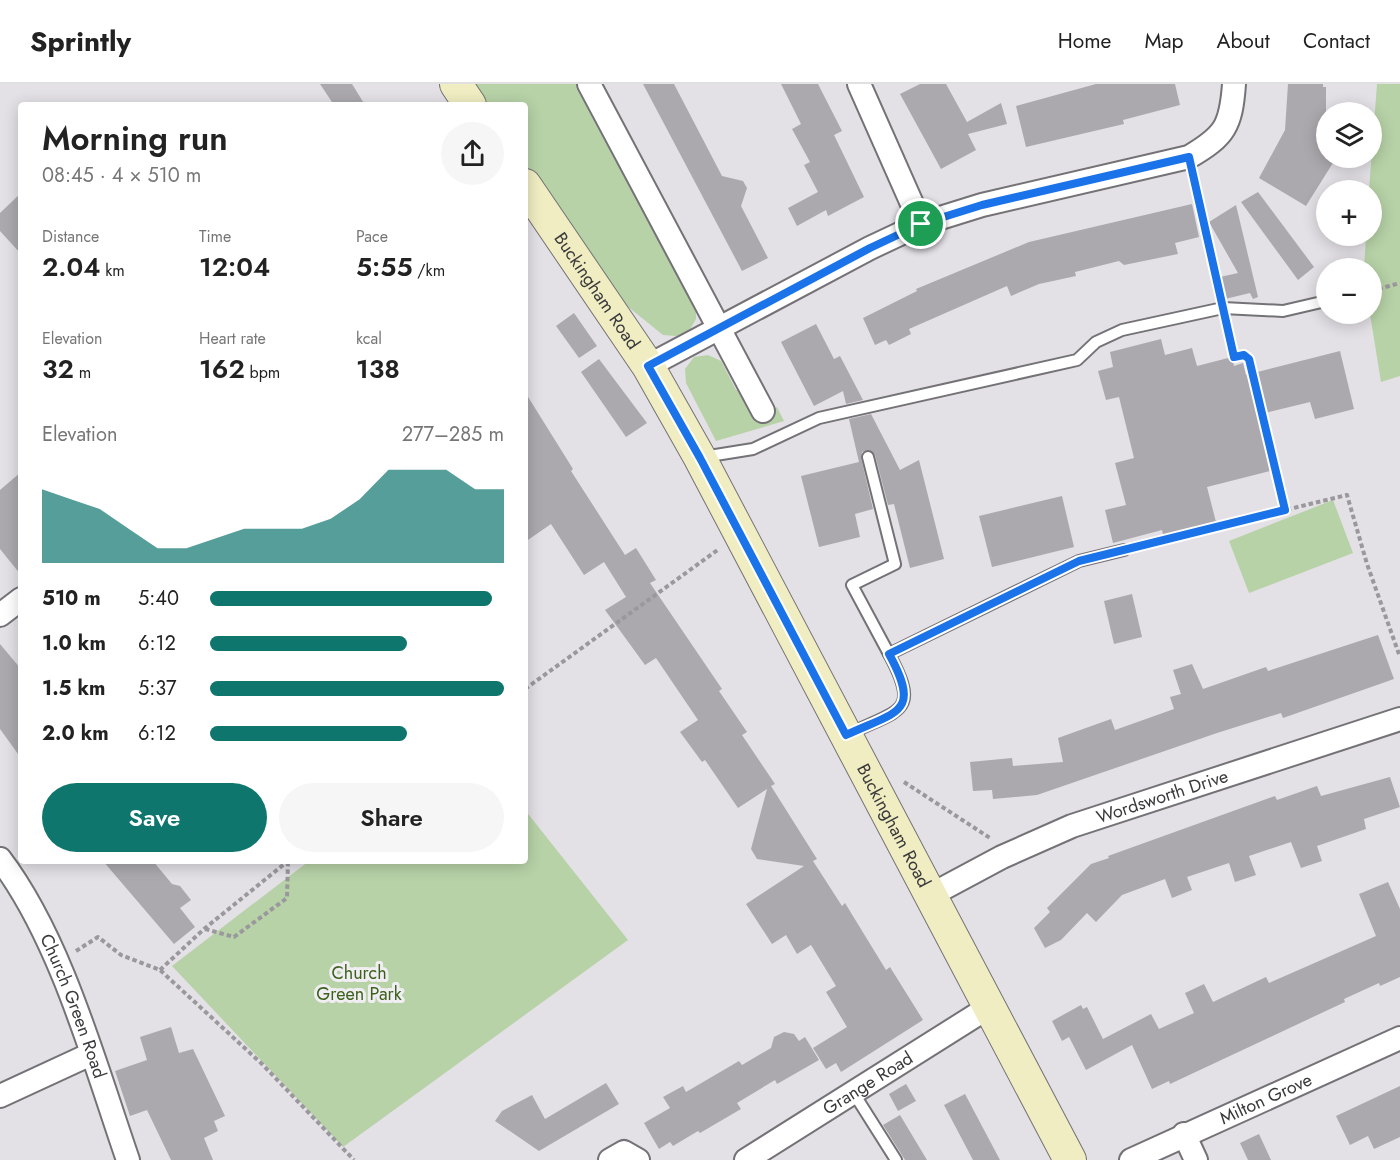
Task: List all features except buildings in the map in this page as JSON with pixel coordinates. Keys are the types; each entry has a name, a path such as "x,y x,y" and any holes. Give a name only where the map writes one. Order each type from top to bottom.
{"main road":[{"path":"456,84 468,102"},
{"name":"Buckingham Road","path":"528,189 648,366 700,458 1070,1160"}],"street":[{"path":"589,84 763,411"},
{"path":"859,84 921,224"},
{"path":"648,366 870,248 921,224 982,205 1189,157 1217,141 1232,110 1234,84"},
{"path":"0,615 18,601"},
{"name":"Wordsworth Drive","path":"932,895 1002,857 1072,826 1398,726"},
{"name":"Church Green Road","path":"0,859 13,876 58,962 128,1160"},
{"name":"Grange Road","path":"746,1160 989,1007"},
{"name":"Milton Grove","path":"1131,1160 1400,1038"},
{"path":"0,1096 91,1054"},
{"path":"1184,1134 1196,1160"},
{"path":"610,1160 624,1152 638,1160"}],"lane":[{"path":"700,458 753,448 819,418 1077,360 1096,342 1122,330 1223,308 1283,311 1316,303"},
{"path":"846,735 900,709 906,696 903,680 852,585 895,564 868,458"},
{"path":"889,654 1079,561 1124,549"},
{"path":"853,1092 896,1160"}],"path":[{"path":"1189,157 1234,357 1244,355 1249,359 1285,510"},
{"path":"1382,288 1400,284"},
{"path":"1124,549 1347,495 1367,564 1400,657"},
{"path":"528,687 724,545"},
{"path":"899,779 994,840"},
{"path":"160,970 204,929 284,864"},
{"path":"204,929 234,937 287,898 288,864"},
{"path":"58,962 98,937 121,955 160,970 262,1064 354,1160"}],"green space":[{"path":"469,84 577,84 696,303 696,319 689,331 676,336 663,335 611,293 528,170 528,102 481,102"},
{"path":"1377,84 1400,84 1400,376 1381,382 1372,324 1382,324 1382,258 1365,258 1365,246 1382,246 1382,180 1370,180 1371,168 1382,168 1382,102 1376,102"},
{"path":"708,355 721,361 736,390 741,388 757,417 777,407 784,421 716,441 686,383 685,369 694,357"},
{"path":"1333,500 1353,553 1249,593 1229,541"},
{"name":"Church Green Park","path":"528,814 628,940 343,1147 172,966 305,864 528,864"}],"route":[{"path":"1189,157 1234,357 1244,355 1249,359 1285,510 1079,561 889,654 903,680 906,696 900,709 846,735 700,458 648,366 870,248 921,224 982,205 1189,157"}]}
